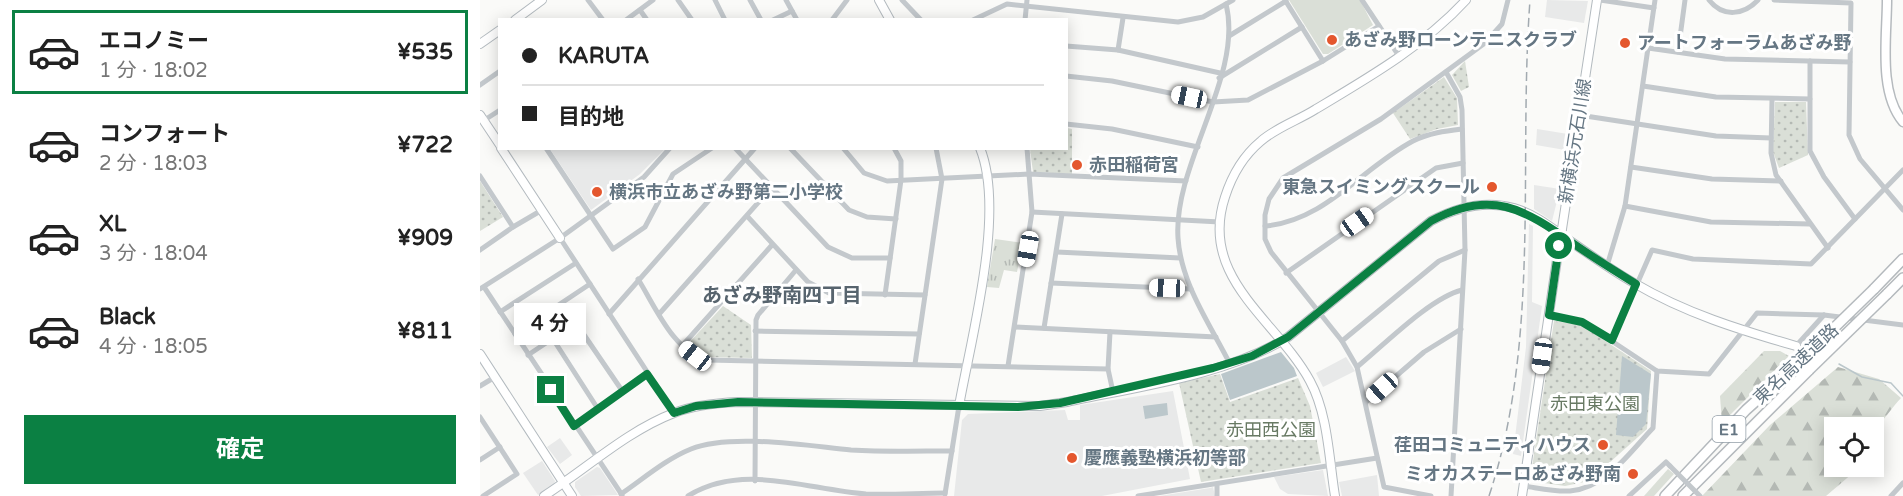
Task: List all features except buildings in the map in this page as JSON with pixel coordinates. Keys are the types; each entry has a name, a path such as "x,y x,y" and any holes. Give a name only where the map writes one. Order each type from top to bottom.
{"highway":[{"name":"東名高速道路","path":"1665,496 1746,410 1796,365 1903,259"},
{"name":"東名高速道路","path":"1683,496 1903,278"}],"main road":[{"path":"1887,0 1887,89 1902,117"}],"street":[{"path":"588,0 602,18"},
{"path":"629,18 653,0"},
{"path":"678,0 691,18"},
{"path":"715,0 724,18"},
{"path":"750,0 760,18"},
{"path":"786,0 796,18"},
{"path":"834,18 847,0"},
{"path":"879,0 889,18"},
{"path":"903,0 919,18"},
{"path":"993,8 994,0"},
{"path":"1049,9 1050,0"},
{"path":"976,18 1004,4 1027,3 1049,9 1178,22 1203,17 1233,0"},
{"path":"1363,0 1399,56"},
{"path":"1335,496 1319,404 1311,383 1245,298 1230,273 1222,247 1220,212 1230,180 1245,157 1261,141 1354,87 1452,15 1466,0"},
{"path":"1431,496 1384,488 1366,402 1356,367 1342,341 1270,252 1265,239 1269,199 1278,183 1290,173 1381,119 1493,36 1502,24 1508,0"},
{"path":"1598,0 1654,8"},
{"name":"新横浜元石川線","path":"1522,496 1598,0"},
{"path":"1607,266 1625,206 1655,0"},
{"path":"1678,52 1685,0"},
{"path":"1709,0 1719,9 1738,13 1748,9 1758,0"},
{"path":"1774,0 1851,3 1849,135 1853,148 1903,210"},
{"path":"518,18 540,1"},
{"path":"1229,36 1285,1 1323,61"},
{"path":"1026,18 1027,3"},
{"path":"1227,4 1232,24 1213,102 1186,181 1178,219 1180,258 1191,289 1230,364"},
{"path":"640,9 646,18"},
{"path":"777,18 792,11"},
{"path":"1118,50 1123,18"},
{"path":"1068,76 1112,81 1213,102 1248,100 1323,61 1379,26"},
{"path":"1068,46 1118,50 1220,76 1302,27"},
{"path":"480,44 498,31"},
{"path":"1648,48 1725,59 1850,62"},
{"path":"1810,62 1812,157 1855,219"},
{"path":"480,85 498,72"},
{"path":"1446,72 1460,97 1465,250 1451,496"},
{"path":"1642,86 1716,97 1810,99"},
{"path":"1772,99 1773,165 1781,181 1827,248"},
{"path":"498,111 482,118 498,144"},
{"path":"1579,115 1716,136 1771,138"},
{"path":"1068,124 1112,129 1198,147"},
{"path":"1265,226 1302,218 1412,142 1436,132 1462,129"},
{"path":"502,150 674,413"},
{"path":"547,150 613,249 645,226 673,174 709,150"},
{"path":"668,150 644,177 560,238 482,288 622,495 692,448 710,444 811,444 851,450 952,451"},
{"path":"737,150 828,247 852,258 890,258"},
{"path":"609,314 753,150"},
{"path":"792,150 849,210 867,217 896,219"},
{"path":"845,150 864,173 875,179 987,178 1029,174 1186,181"},
{"path":"885,295 901,180 900,161 895,150"},
{"path":"915,364 942,179 936,150"},
{"path":"688,496 718,483 755,481 800,482 866,494 945,494 989,235 990,201 980,150"},
{"path":"1008,366 1032,212 1027,150"},
{"path":"1286,273 1436,168 1463,163"},
{"path":"1631,167 1712,178 1781,181"},
{"path":"1612,340 1654,249 1693,259 1811,264 1903,170"},
{"path":"480,176 513,227"},
{"path":"660,313 772,187"},
{"path":"544,496 643,428 674,413 716,403 1040,406 1113,392 1230,364 1281,342 1319,314 1431,221 1463,207 1493,205 1525,212 1542,220 1636,284 1700,315 1742,330 1796,346 1824,315"},
{"path":"1625,206 1710,222 1810,224"},
{"path":"480,250 542,210"},
{"path":"1032,212 1220,222"},
{"path":"1044,328 1062,214"},
{"path":"747,216 808,282 828,293 925,295"},
{"path":"682,346 772,245"},
{"path":"1342,341 1439,261 1465,250"},
{"path":"1057,252 1180,258"},
{"path":"500,312 576,263"},
{"path":"755,481 756,361 754,332 758,315 796,270"},
{"path":"638,279 682,346 695,356 708,360 1108,369"},
{"path":"1052,283 1191,289"},
{"path":"515,334 590,284"},
{"path":"1356,367 1433,304 1449,293 1462,290"},
{"path":"1549,315 1582,322 1657,370 1709,374 1742,330 1758,313 1824,315 1903,325"},
{"path":"528,355 576,323 623,392"},
{"path":"1015,327 1216,337"},
{"path":"1366,402 1424,352 1461,328"},
{"path":"754,332 919,334"},
{"path":"1110,332 1108,369 1113,392"},
{"path":"553,339 598,409"},
{"path":"480,354 572,496"},
{"path":"1524,486 1571,494 1601,482 1653,428 1657,370"},
{"path":"574,426 647,374"},
{"path":"480,386 495,377"},
{"path":"481,420 517,474 483,496"},
{"path":"480,460 500,447"},
{"path":"1141,496 1377,458"},
{"path":"1629,496 1666,462 1700,496"},
{"path":"1891,496 1903,483"},
{"path":"1217,484 1218,496"},
{"path":"826,496 828,488"}],"shaded area":[{"path":"1547,0 1588,1 1584,23 1545,17"},
{"path":"1537,129 1568,134 1565,150 1536,145"},
{"name":"横浜市立あざみ野第二小学校","path":"551,150 664,150 640,174 591,210"},
{"path":"1534,185 1560,189 1552,221 1534,209"},
{"path":"1529,224 1533,226 1532,302 1542,306 1521,456 1513,454 1526,347"},
{"path":"1281,352 1294,368 1297,376 1230,400 1221,374"},
{"path":"1622,356 1651,374 1646,424 1633,437 1616,435"},
{"path":"1346,357 1355,371 1323,387 1316,373"},
{"name":"慶應義塾横浜初等部","path":"1173,391 1190,479 1102,496 954,496 962,420 968,414 1065,410 1068,420 1080,420 1080,405"},
{"path":"1167,403 1168,415 1145,419 1143,406"},
{"path":"560,438 572,455 560,464 547,447"},
{"path":"542,461 555,481 554,485 538,495 523,473"},
{"path":"597,467 600,468 618,495 581,496 575,487 575,482"},
{"path":"1323,470 1328,496 1288,494 1280,489 1274,477"},
{"path":"1377,475 1379,496 1342,496 1339,482"},
{"path":"1213,487 1215,496 1159,496 1210,488"}],"green space":[{"name":"あざみ野ローンテニスクラブ","path":"1289,0 1360,0 1373,25 1328,54 1323,54"},
{"path":"1465,61 1469,87 1461,91 1452,75"},
{"path":"1444,77 1457,98 1458,125 1437,129 1410,139 1393,113"},
{"path":"1775,102 1806,102 1808,155 1779,168 1773,152"},
{"path":"1068,128 1072,129 1072,174 1033,172 1030,150 1068,150"},
{"path":"480,181 503,217 480,231"},
{"path":"995,239 1023,243 1017,272 1004,270 999,288 987,287"},
{"path":"723,306 751,325 752,358 697,356 685,347"},
{"name":"赤田東公園","path":"1554,321 1581,325 1651,371 1647,429 1589,481 1565,486 1530,481"},
{"path":"1764,351 1780,351 1789,356 1722,423 1720,396"},
{"path":"1838,367 1879,379 1901,398 1884,419 1884,417 1824,417 1824,477 1848,477 1826,496 1702,496 1770,425"},
{"name":"赤田西公園","path":"1220,374 1230,402 1298,378 1310,406 1321,463 1201,482 1179,383"},
{"path":"1668,469 1674,474 1654,496 1644,496"}],"waterway":[{"path":"1839,364 1862,377 1891,383 1903,396"}],"railway":[{"path":"1489,496 1505,437 1516,376 1522,313 1530,0"}],"place":[{"name":"あざみ野ローンテニスクラブ","path":"1332,40"},
{"name":"アートフォーラムあざみ野","path":"1625,43"},
{"name":"赤田稲荷宮","path":"1077,165"},
{"name":"東急スイミングスクール","path":"1492,187"},
{"name":"横浜市立あざみ野第二小学校","path":"597,192"},
{"name":"荏田コミュニティハウス","path":"1603,445"},
{"name":"慶應義塾横浜初等部","path":"1072,458"},
{"name":"ミオカステーロあざみ野南","path":"1633,474"}],"district":[{"name":"あざみ野南四丁目","path":"782,295"}],"route":[{"path":"551,390 574,426 647,374 674,413 696,406 738,402 1018,407 1060,403 1230,364 1267,349 1319,314 1431,221 1463,207 1477,205 1504,206 1525,212 1549,225 1636,284 1612,340 1582,322 1549,315 1559,246"}]}
